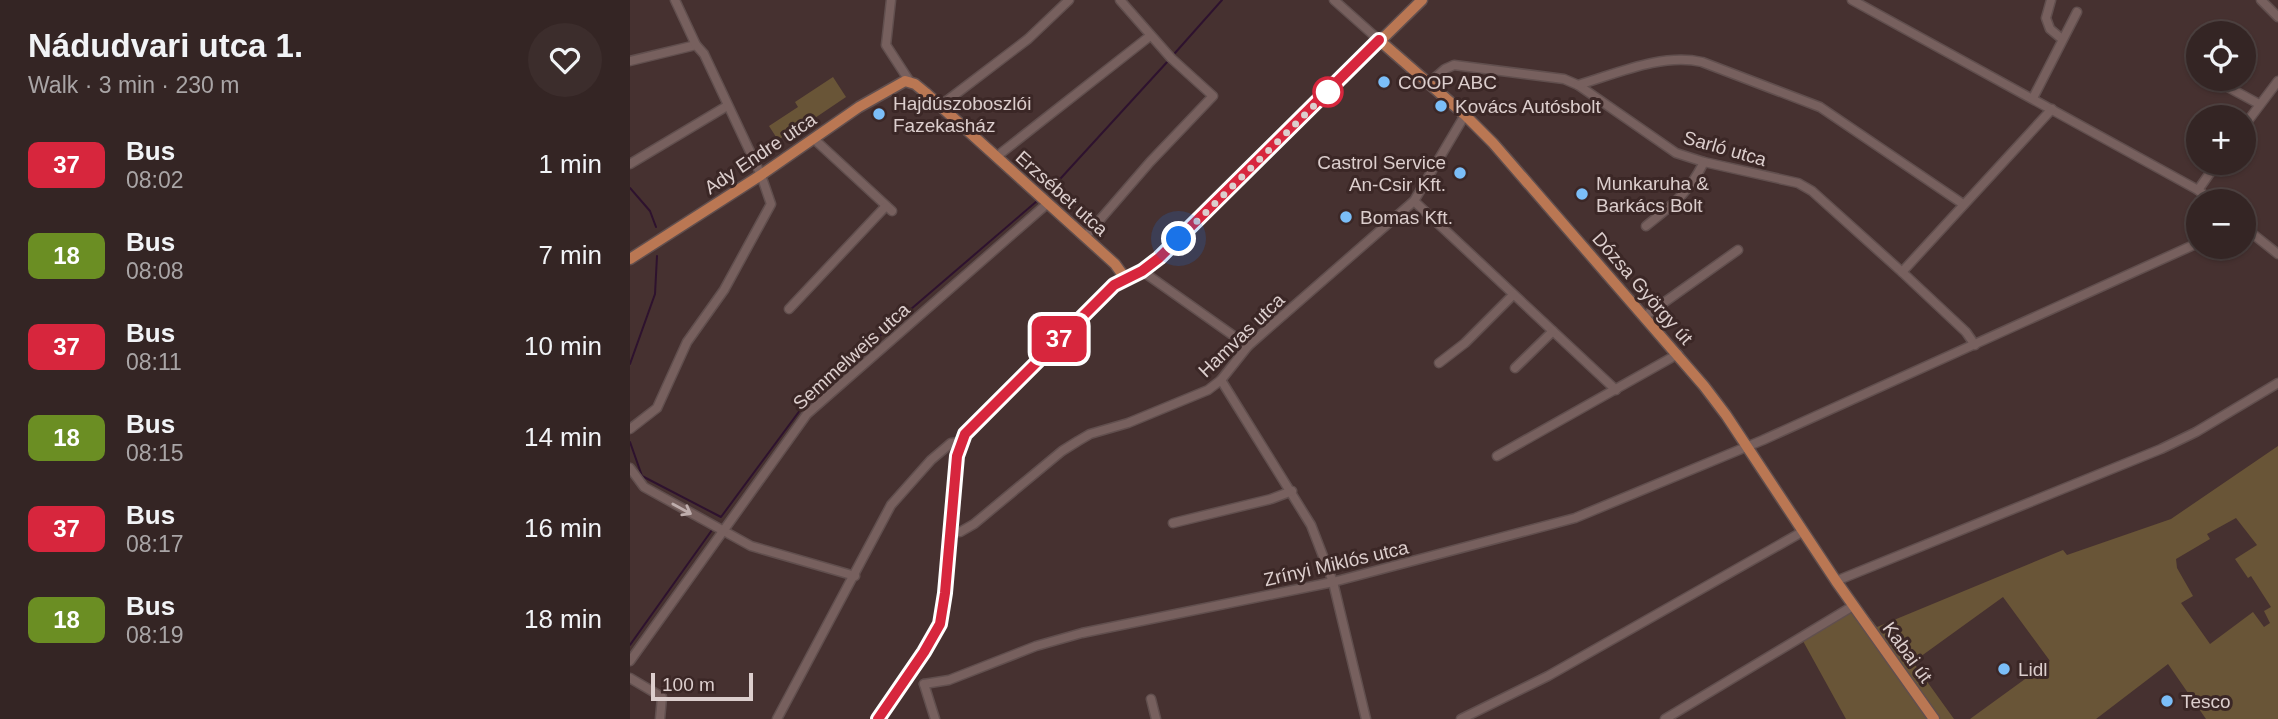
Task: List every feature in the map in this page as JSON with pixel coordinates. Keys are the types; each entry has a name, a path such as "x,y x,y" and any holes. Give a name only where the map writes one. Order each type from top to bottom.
{"main road":[{"path":"878,719 935,634 943,614 957,456 961,442 972,425 1114,285 1142,271 1258,162 1422,0"},
{"name":"Dózsa György út","path":"1379,40 1465,115 1678,354 1726,415 1853,606"},
{"name":"Erzsébet utca","path":"910,82 1115,264 1125,278"},
{"name":"Ady Endre utca","path":"630,259 899,83 910,82"},
{"name":"Kabai út","path":"1853,606 1934,719"}],"street":[{"path":"630,429 657,408 687,342 724,290 769,212 771,201 704,54 696,45 675,0"},
{"path":"891,0 886,46 910,82"},
{"path":"940,106 1028,39 1069,0"},
{"path":"1085,237 1213,96 1150,36 1120,0"},
{"name":"Dózsa György út","path":"1334,0 1379,40"},
{"path":"1853,0 2196,189"},
{"path":"2051,0 2046,18 2050,29 2062,39"},
{"path":"2261,0 2278,16"},
{"path":"2033,98 2077,12"},
{"path":"996,157 1150,36"},
{"path":"630,61 696,45"},
{"path":"1578,85 1671,60 1711,65 1820,107 1963,204"},
{"name":"Sarló utca","path":"1429,83 1454,65 1556,77 1578,85 1676,153 1798,183 1812,191 1902,272 1966,332 1975,345"},
{"path":"2256,108 2278,81"},
{"path":"2235,91 2259,104"},
{"path":"630,164 727,106"},
{"path":"1902,272 2052,109"},
{"name":"Hamvas utca","path":"950,532 960,532 974,524 1062,451 1090,434 1128,423 1196,395 1221,380 1248,346 1414,201 1465,115"},
{"path":"789,309 889,209 814,139"},
{"path":"1646,226 1692,186 1704,162"},
{"path":"1414,201 1616,390"},
{"name":"Semmelweis utca","path":"630,661 807,414 1048,203"},
{"path":"2256,237 2278,254"},
{"name":"Zrínyi Miklós utca","path":"925,684 949,680 1036,646 1082,633 1333,582 1574,518 1763,440 2186,248"},
{"path":"1645,316 1738,250"},
{"path":"1142,271 1248,346"},
{"path":"1439,363 1465,343 1513,295"},
{"path":"1515,368 1553,331"},
{"path":"1497,456 1678,354"},
{"path":"1221,380 1311,524 1333,582 1366,719"},
{"path":"1836,581 2161,449 2196,432 2278,383"},
{"path":"777,719 891,505 932,460 951,443 961,442"},
{"path":"630,468 644,487 751,546 855,576"},
{"path":"1173,523 1271,499 1292,491"},
{"path":"1461,719 1548,676 1802,532"},
{"path":"1665,719 1853,606"},
{"path":"910,672 925,684 934,719"},
{"path":"630,678 662,697 660,719"},
{"path":"1151,699 1156,719"}],"shaded area":[{"path":"833,77 846,97 778,140 769,126 798,107 795,102"},
{"path":"2278,446 2278,719 2206,719 2168,664 2096,719 1970,719 2050,661 2003,597 1913,662 1954,719 1846,719 1803,641 1861,606 1877,627 2063,550 2067,555 2171,519","holes":["2236,518 2257,545 2235,559 2248,578 2251,576 2271,607 2264,611 2270,623 2264,627 2253,612 2210,644 2181,603 2193,596 2177,568 2176,559 2210,539 2207,534"]}],"waterway":[{"path":"1175,53 1222,0"},
{"path":"1050,190 1168,61"},
{"path":"630,188 650,211 656,227"},
{"path":"630,442 642,476 721,517 812,394 1037,201"},
{"path":"630,364 655,294 657,256"},
{"path":"630,645 712,530"}],"bus line":[{"name":"37","path":"878,719 940,624 957,456 965,434 1114,285 1142,271 1159,258 1379,40"}],"place":[{"name":"COOP ABC","path":"1384,82"},
{"name":"Kovács Autósbolt","path":"1441,106"},
{"name":"Hajdúszoboszlói Fazekasház","path":"879,114"},
{"name":"Castrol Service An-Csir Kft.","path":"1460,173"},
{"name":"Munkaruha & Barkács Bolt","path":"1582,194"},
{"name":"Bomas Kft.","path":"1346,217"},
{"name":"Lidl","path":"2004,669"},
{"name":"Tesco","path":"2167,701"}],"route":[{"path":"1179,239 1335,85 1328,92"}]}
